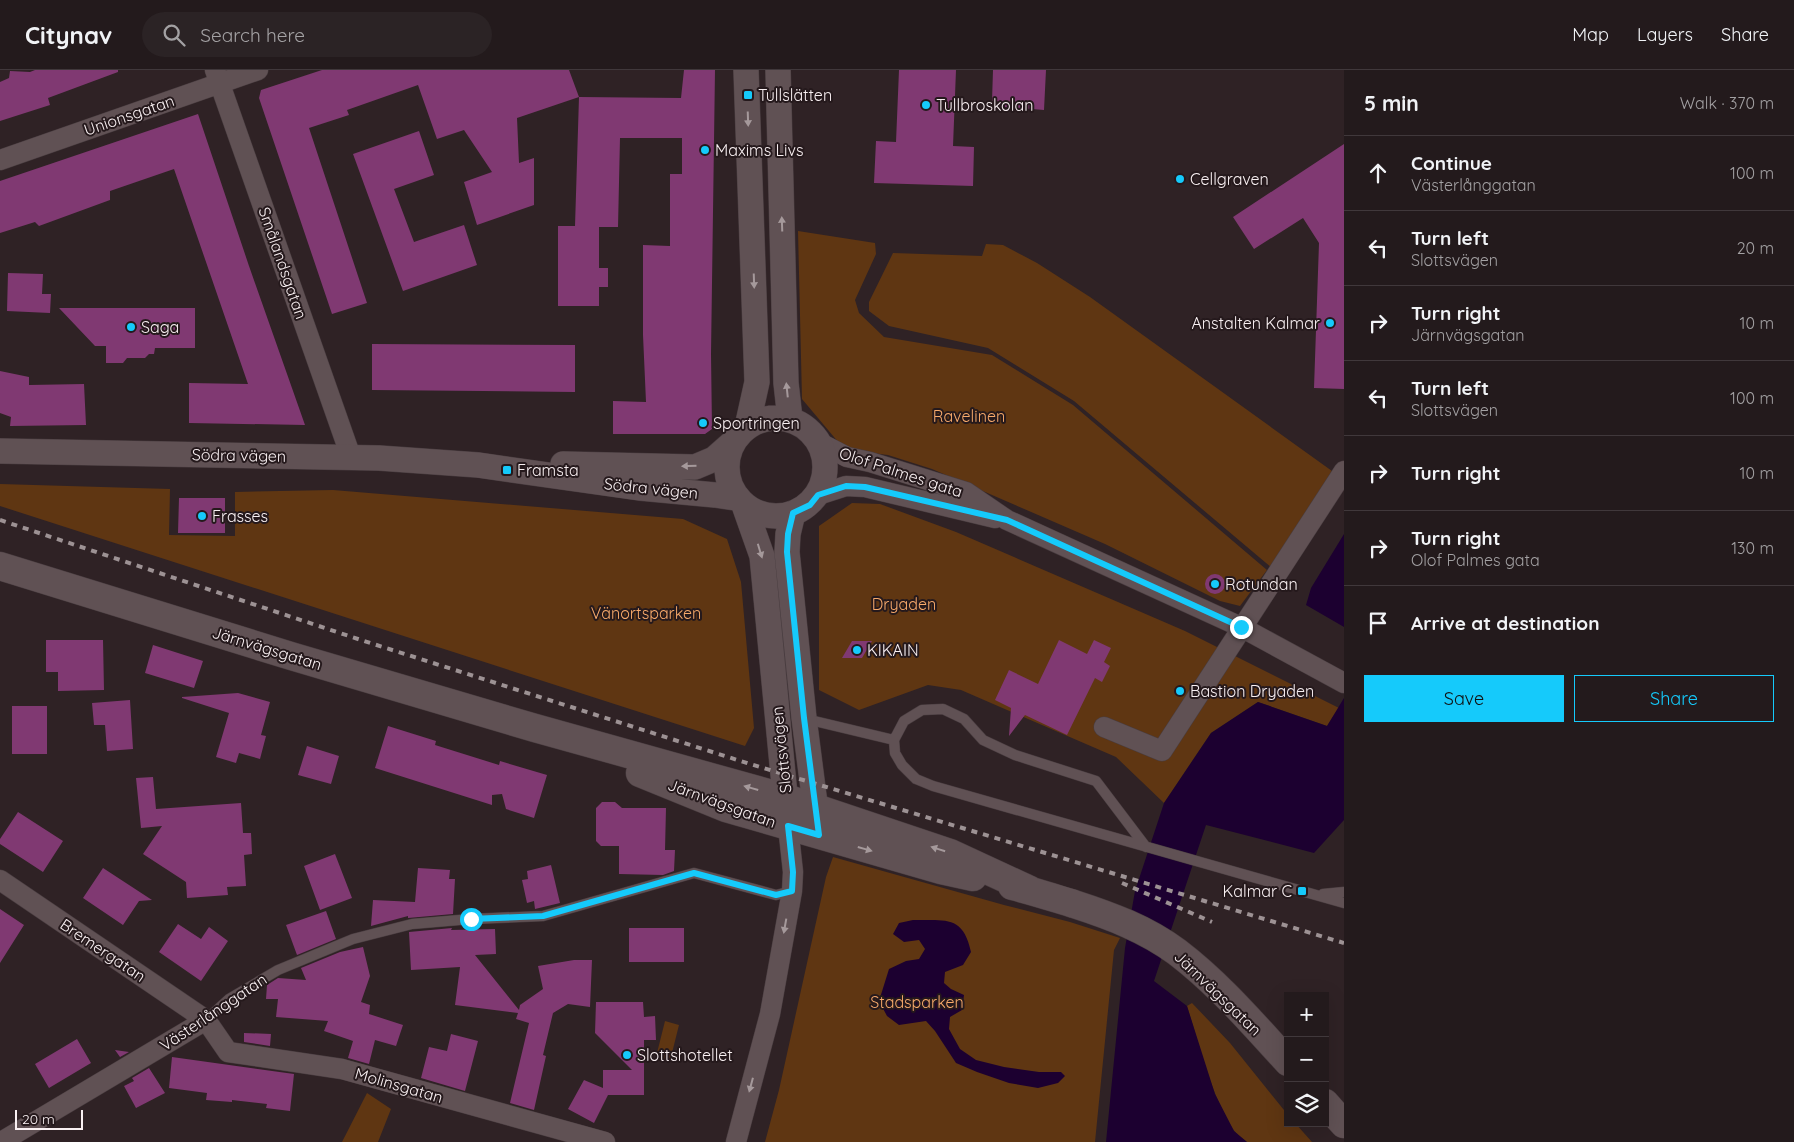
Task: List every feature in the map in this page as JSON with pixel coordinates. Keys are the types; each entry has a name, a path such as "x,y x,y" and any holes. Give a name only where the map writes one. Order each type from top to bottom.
{"main road":[{"name":"Järnvägsgatan","path":"0,566 291,656 535,728 786,798 818,822"},
{"name":"Järnvägsgatan","path":"535,728 578,748 726,808 788,826 818,822 950,853 1030,890 1117,918 1145,932 1176,952 1234,1004 1284,1058"},
{"path":"1329,1107 1344,1124"}],"street":[{"name":"Unionsgatan","path":"0,160 218,76 258,70"},
{"path":"739,436 768,418 790,419 808,429 820,443 826,464 824,481 818,495 810,505 787,516 767,516 740,502 729,484 726,464 739,436 757,382 746,70"},
{"path":"778,70 786,383 790,419"},
{"name":"Smålandsgatan","path":"218,76 351,457"},
{"name":"Södra vägen","path":"0,451 351,457 478,465 596,464 695,467 714,459 739,436"},
{"name":"Olof Palmes gata","path":"820,443 847,457 870,462 966,492 1007,520 1241,627 1344,683"},
{"name":"Södra vägen","path":"478,465 640,488 715,495 740,502"},
{"path":"1104,727 1162,751 1344,471"},
{"name":"Olof Palmes gata","path":"818,495 846,486 865,487 1007,520"},
{"name":"Slottsvägen","path":"736,1142 770,1014 792,891 793,872 762,556 740,502"},
{"name":"Slottsvägen","path":"793,513 788,534 787,552 796,714 818,822"},
{"name":"Bremergatan","path":"0,880 206,1020"},
{"name":"Västerlånggatan","path":"1,1142 206,1020"},
{"name":"Molinsgatan","path":"206,1020 228,1052 342,1069 605,1142"}],"lane":[{"path":"775,684 796,714 810,721 840,726 894,740"},
{"path":"1146,847 1096,781 1007,751 983,740 964,719 943,709 922,710 904,721 894,740 895,753 902,765 916,779 932,786 1146,847 1227,870 1317,895 1344,903"},
{"name":"Västerlånggatan","path":"206,1020 229,999 278,970 353,939 412,924 543,916 694,873 776,895 792,891"},
{"path":"1317,895 1344,892"}],"green space":[{"name":"Ravelinen","path":"798,231 875,243 876,254 855,300 859,313 884,337 992,355 1073,405 1267,570 1240,606 1220,601 1105,544 932,469 888,455 855,451 839,443 802,399"},
{"path":"986,244 1003,245 1037,263 1090,297 1332,471 1272,568 1074,401 988,348 889,326 869,311 869,302 893,253 982,256"},
{"name":"Vänortsparken","path":"0,484 170,489 169,535 235,536 235,492 333,490 683,519 727,539 741,582 754,728 745,746 0,506"},
{"name":"Dryaden","path":"852,503 880,504 956,532 1185,631 1339,708 1327,726 1258,702 1211,733 1164,803 1116,757 961,690 928,685 859,710 819,690 819,526"},
{"name":"Stadsparken","path":"833,857 1070,922 1120,938 1114,950 1095,1142 765,1142 779,1090 826,877"},
{"path":"1192,1003 1230,1043 1284,1110 1284,1127 1299,1127 1312,1142 1247,1142 1236,1133 1225,1115 1206,1069 1187,1006"},
{"path":"665,1021 679,1025 670,1061 656,1057"},
{"path":"367,1093 391,1109 378,1142 342,1142"}],"shaded area":[{"path":"1344,534 1344,627 1306,605 1311,588"},
{"path":"1344,698 1344,820 1314,853 1206,825 1154,981 1187,1006 1215,1094 1234,1131 1247,1142 1106,1142 1125,948 1135,891 1164,803 1211,733 1258,702 1327,726"},
{"path":"913,920 951,922 963,931 967,940 971,952 963,965 945,972 944,983 951,989 964,995 962,1010 950,1017 949,1029 960,1049 976,1060 1004,1067 1039,1072 1061,1072 1065,1076 1058,1083 1038,1088 1009,1083 977,1072 956,1063 935,1031 926,1021 899,1025 887,1016 879,1001 889,969 906,961 919,959 925,949 919,940 904,942 893,934 899,923"}],"building":[{"path":"35,70 118,70 118,72 48,98 50,105 0,121 0,82 9,78 10,71 30,72"},
{"path":"322,70 569,70 579,97 517,118 519,163 534,158 534,205 477,225 464,182 492,172 464,130 437,139 418,85 347,110 349,115 309,128 367,303 332,314 259,98 261,90"},
{"path":"684,70 715,70 711,354 712,429 705,434 613,434 613,401 646,402 643,335 643,245 670,246 670,174 682,174 682,138 620,138 618,227 599,227 599,268 608,268 608,287 599,287 599,306 558,306 558,226 575,226 579,97 681,98"},
{"name":"Tullbroskolan","path":"899,70 956,70 953,146 974,147 973,186 874,183 876,141 896,142"},
{"path":"993,70 1046,70 1044,110 1005,107 1005,102 992,101"},
{"path":"198,114 305,425 189,423 189,383 248,384 174,169 110,191 110,200 39,226 35,222 0,233 0,181"},
{"path":"419,131 434,175 394,189 414,242 464,225 477,265 403,291 353,154"},
{"name":"Anstalten Kalmar","path":"1344,144 1344,389 1314,388 1319,243 1303,218 1254,249 1233,217"},
{"path":"8,273 43,274 42,294 51,294 50,313 7,311"},
{"name":"Saga","path":"59,308 195,308 195,348 155,348 154,354 149,354 145,358 127,358 123,363 106,363 106,346 95,346"},
{"path":"372,344 575,345 575,392 372,390"},
{"path":"0,371 29,377 29,385 84,384 86,425 10,426 11,417 0,413"},
{"name":"Frasses","path":"179,498 225,498 225,533 178,533"},
{"path":"1215,574 1222,577 1225,584 1222,591 1215,594 1208,591 1205,584 1208,577"},
{"path":"46,640 103,640 104,690 58,691 58,672 46,672"},
{"path":"1059,640 1087,654 1094,640 1111,648 1104,662 1110,666 1102,682 1095,678 1067,735 1025,715 1009,736 1011,708 995,700 1009,670 1038,684"},
{"name":"KIKAIN","path":"852,641 872,641 862,658 842,658"},
{"path":"153,645 203,661 194,688 145,673"},
{"path":"238,693 270,702 261,735 266,736 260,759 239,753 236,763 216,757 229,713 182,697"},
{"path":"130,700 133,749 107,751 105,725 94,725 92,703"},
{"path":"12,706 47,706 47,754 12,754"},
{"path":"388,726 436,741 435,745 499,765 500,761 547,775 534,818 506,809 502,794 492,795 492,805 375,768"},
{"path":"307,746 339,756 331,784 298,775"},
{"path":"153,777 156,809 241,803 243,833 251,833 252,854 244,855 246,886 227,887 228,895 187,898 186,882 143,854 162,826 141,828 136,778"},
{"path":"602,802 615,802 622,808 666,808 665,850 675,850 674,871 663,875 619,874 619,846 601,846 596,841 596,808"},
{"path":"18,812 63,841 43,872 0,844 0,839"},
{"path":"335,854 352,898 320,910 304,866"},
{"path":"551,865 560,903 535,909 534,901 527,903 522,880 528,879 527,871"},
{"path":"103,868 152,900 139,901 123,925 83,898"},
{"path":"418,868 450,870 449,879 455,879 453,914 408,918 408,916 371,926 373,900 415,902"},
{"path":"0,909 24,925 0,963"},
{"path":"326,911 336,939 297,955 286,925"},
{"path":"178,924 201,939 209,927 228,941 201,981 159,952"},
{"path":"452,928 451,930 495,929 496,954 475,955 519,1010 520,1005 543,989 538,966 574,960 592,960 590,1007 568,1004 553,1013 543,1055 546,1056 534,1110 510,1103 529,1023 516,1019 518,1013 455,1005 460,967 411,970 409,932"},
{"path":"629,928 684,928 684,962 629,962"},
{"path":"363,947 370,976 361,1002 370,1005 369,1014 403,1025 396,1046 375,1040 369,1064 348,1058 353,1041 324,1031 328,1021 276,1017 278,999 266,999 267,985 278,978 306,980 301,968 340,952"},
{"name":"Slottshotellet","path":"596,1002 643,1002 644,1017 655,1016 656,1040 644,1040 644,1095 608,1095 594,1123 568,1109 584,1080 603,1088 603,1070 632,1070 595,1033"},
{"path":"244,1033 271,1034 270,1046 244,1042"},
{"path":"451,1034 478,1041 465,1091 421,1078 429,1047 447,1051"},
{"path":"77,1039 91,1063 49,1088 35,1064"},
{"path":"115,1050 129,1052 120,1057"},
{"path":"172,1057 294,1074 290,1111 266,1108 267,1104 232,1100 232,1102 206,1100 207,1093 169,1088"},
{"path":"149,1068 165,1093 136,1108 124,1086 134,1081 132,1078"}],"railway":[{"path":"0,520 364,641 750,764 1344,943"},
{"path":"1122,883 1212,922"}],"place":[{"name":"Tullslätten","path":"748,95"},
{"name":"Tullbroskolan","path":"926,105"},
{"name":"Maxims Livs","path":"705,150"},
{"name":"Cellgraven","path":"1180,179"},
{"name":"Anstalten Kalmar","path":"1330,323"},
{"name":"Saga","path":"131,327"},
{"name":"Sportringen","path":"703,423"},
{"name":"Framsta","path":"507,470"},
{"name":"Frasses","path":"202,516"},
{"name":"Rotundan","path":"1215,584"},
{"name":"KIKAIN","path":"857,650"},
{"name":"Bastion Dryaden","path":"1180,691"},
{"name":"Kalmar C","path":"1302,891"},
{"name":"Slottshotellet","path":"627,1055"}],"route":[{"path":"471,919 543,916 694,873 776,895 792,891 793,872 788,826 819,835 804,718 787,552 788,534 793,513 810,505 818,495 846,486 865,487 1007,520 1241,627"}]}
